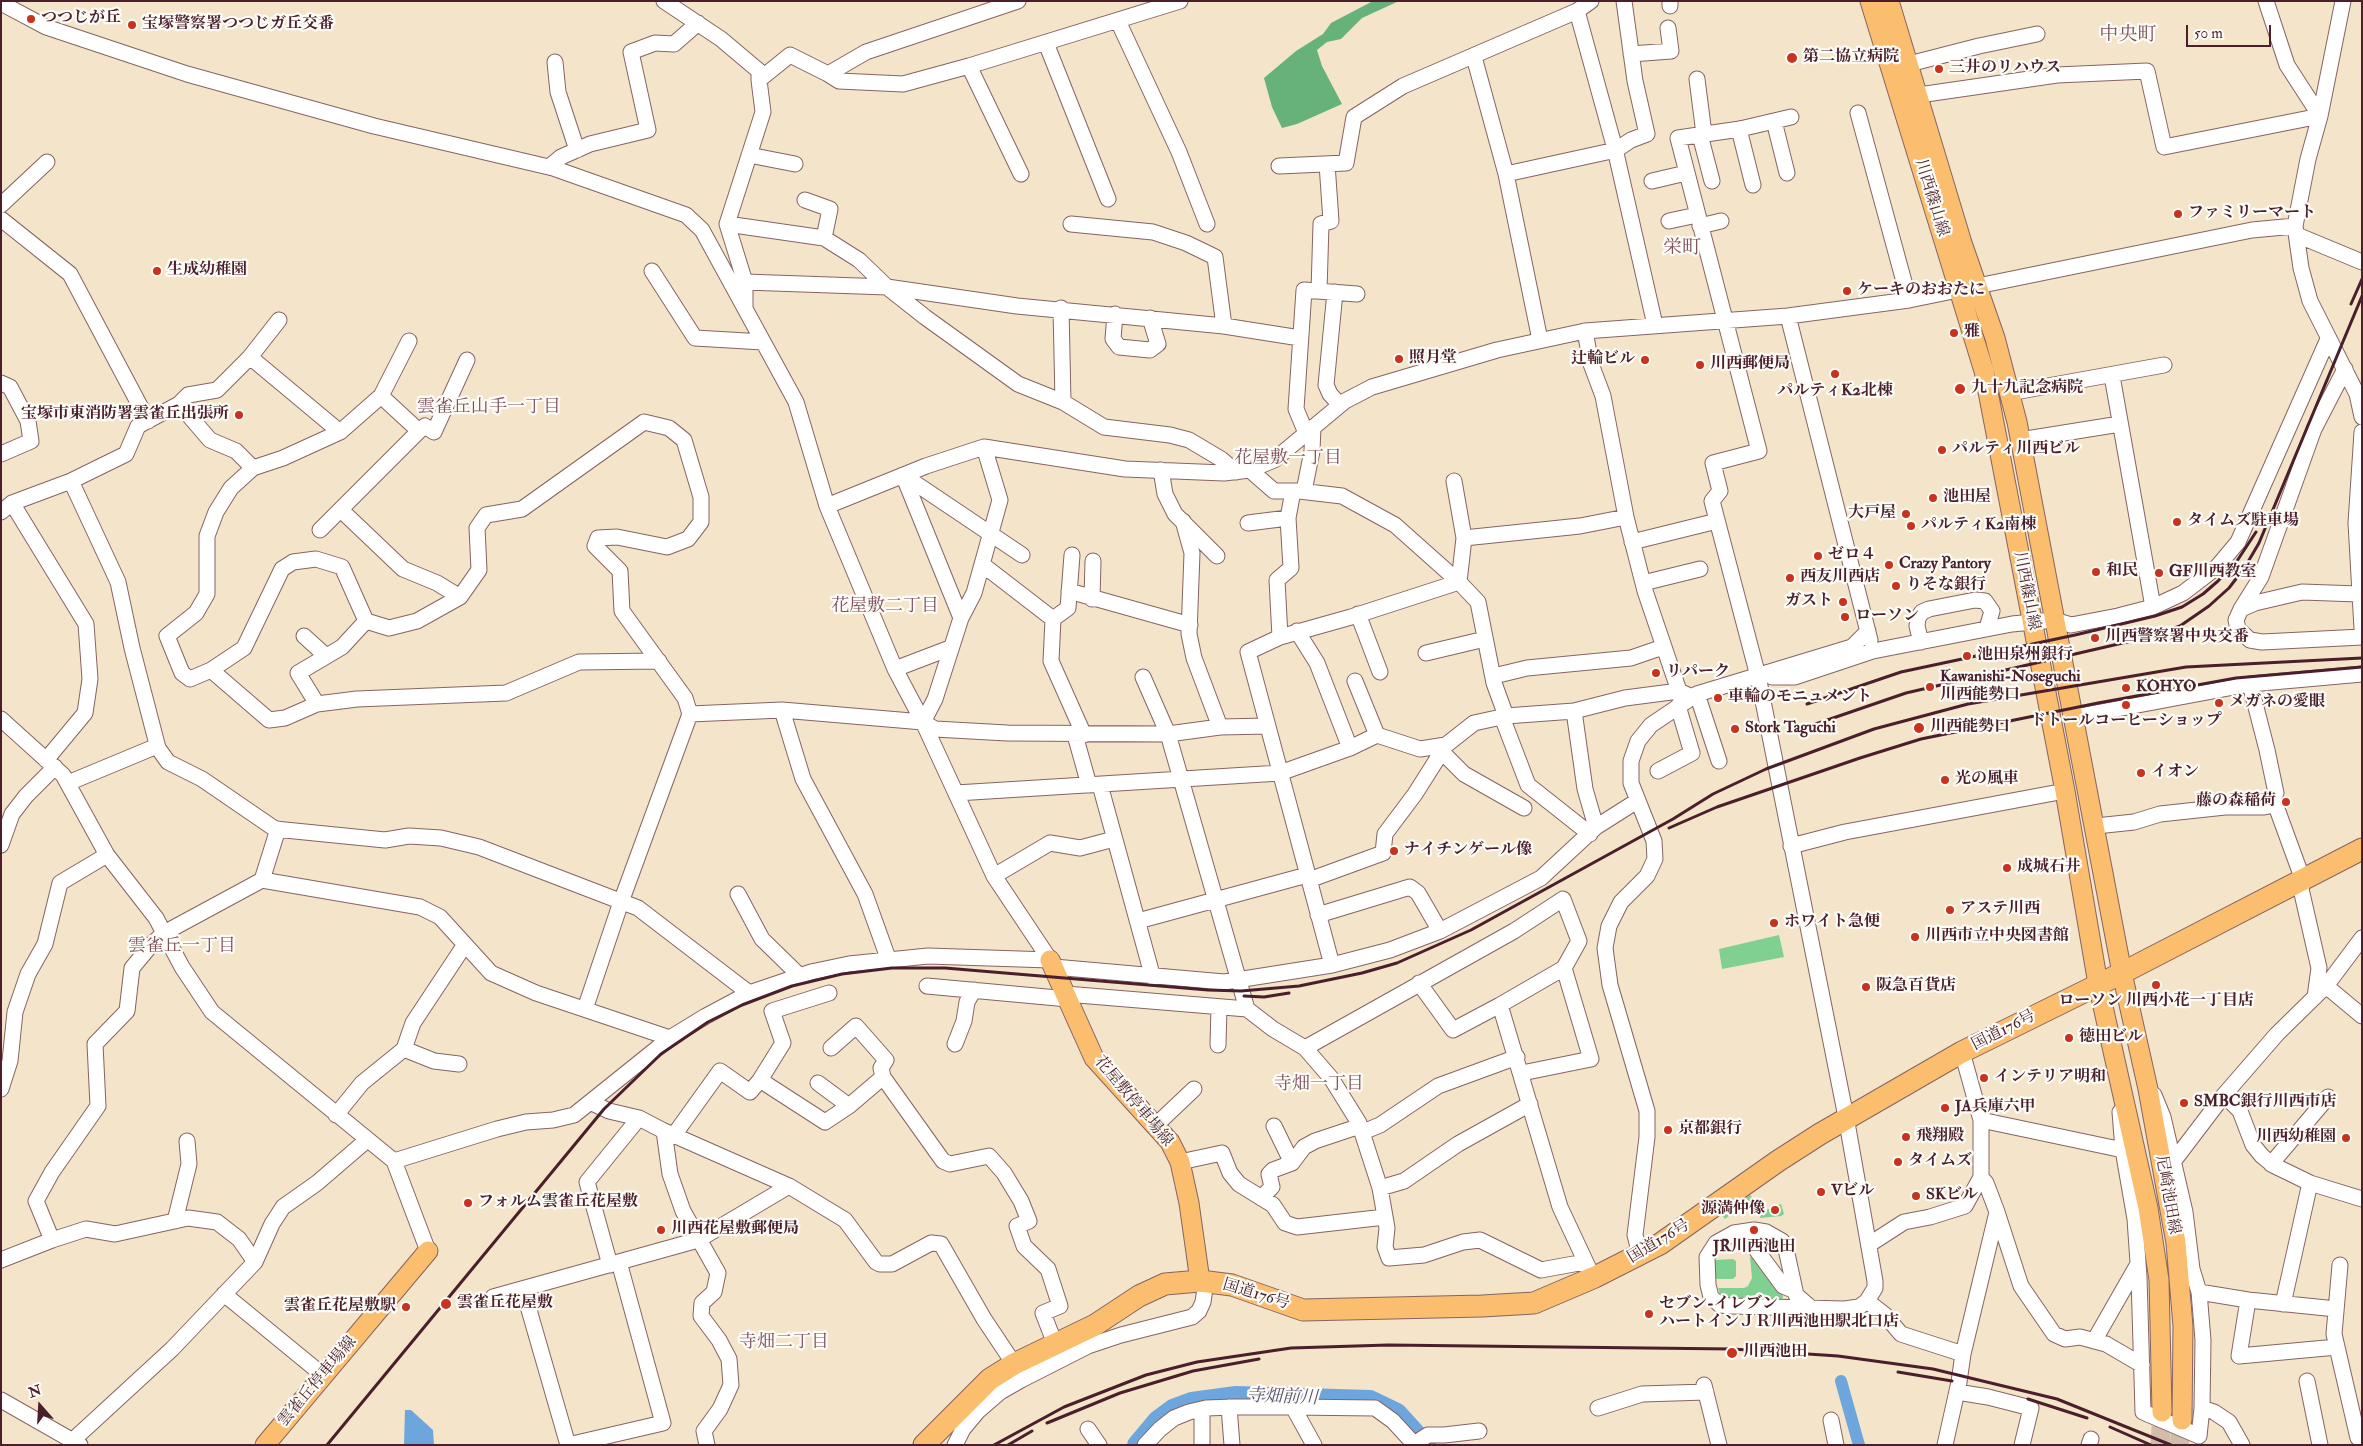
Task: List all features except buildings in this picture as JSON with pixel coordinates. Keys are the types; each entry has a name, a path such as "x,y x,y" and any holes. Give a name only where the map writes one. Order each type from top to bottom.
{"highway":[{"name":"国道176号","path":"924,1445 990,1379 1014,1364 1095,1325 1139,1296 1165,1284 1203,1281 1232,1284 1303,1310 1534,1303 1590,1271 1640,1255 1680,1231 1778,1161 1846,1117 1962,1052 2098,984 2122,974 2362,849"}],"main road":[{"name":"川西篠山線","path":"1870,1 1968,289 1995,338 2020,440 2096,826 2122,974"},
{"name":"川西篠山線","path":"1889,1 1919,95 1968,289 2065,791 2098,984"},
{"name":"花屋敷停車場線","path":"1052,963 1094,1058 1156,1125 1170,1142 1180,1162 1203,1281"},
{"name":"尼崎池田線","path":"2122,974 2144,1073 2176,1243 2183,1326 2182,1420"},
{"name":"尼崎池田線","path":"2098,984 2148,1208 2159,1280 2162,1412"},
{"name":"雲雀丘停車場線","path":"265,1445 428,1251"}],"street":[{"path":"664,1 698,23 759,71 763,112 727,224 745,282 745,308"},
{"path":"983,14 995,1"},
{"path":"828,74 866,52 1018,1"},
{"path":"759,80 790,55 840,81 902,84 969,66 1180,1"},
{"path":"1279,166 1346,162 1354,117 1403,86 1577,11 1591,1"},
{"path":"1506,174 1616,150 1631,140 1647,134 1631,54 1624,1"},
{"path":"2266,1 2287,65 2320,116"},
{"path":"2343,1 2320,116 2308,159 2296,230 2301,268 2310,302 2357,394 2362,417"},
{"path":"1,3 46,27 187,74 374,126 550,167 686,215 702,230 796,402 827,506 895,669 923,722 994,876 1052,963"},
{"path":"1577,11 1616,150 1655,325"},
{"path":"1118,21 1179,152 1207,224"},
{"path":"550,167 561,156 590,144 648,130 631,52 655,42 674,44 698,23"},
{"path":"1631,54 1671,51 1668,28"},
{"path":"1909,64 1979,46 2037,34"},
{"path":"1046,43 1108,199"},
{"path":"1474,57 1506,174 1540,340"},
{"path":"555,62 558,92 577,150"},
{"path":"969,66 1020,174"},
{"path":"1919,95 2057,75 2148,71 2164,147 2320,116"},
{"path":"1697,79 1702,134 1712,181"},
{"path":"1858,113 1909,300"},
{"path":"1792,117 1739,129 1678,138 1759,452 1713,463 1720,491 1712,501 1758,676 1846,1117 1870,1244 1875,1281 1875,1288 1867,1302 1852,1308 1811,1308 1731,1306 1715,1302 1711,1297 1708,1285 1707,1257 1716,1243 1734,1233 1754,1230 1766,1232 1782,1241 1786,1249 1795,1291 1801,1301 1811,1308"},
{"path":"1774,121 1787,173"},
{"path":"1739,129 1753,185"},
{"path":"749,155 795,164"},
{"path":"1,205 46,162"},
{"path":"1319,291 1321,224 1331,221 1327,164"},
{"path":"1652,181 1686,173"},
{"path":"805,200 830,209 824,238"},
{"path":"1,219 70,274 148,420"},
{"path":"1669,221 1720,221"},
{"path":"727,224 824,238 859,260 887,287 925,317 1018,384 1063,402 1104,427 1170,434 1189,440 1274,491 1298,491 1342,496 1395,525 1459,582 1478,602 1494,683 1528,786 1593,830"},
{"path":"1071,224 1153,232 1186,243 1215,257 1224,326"},
{"path":"827,506 964,452 984,447 1125,469 1243,471 1274,460 1340,405 1372,387 1497,350 1585,331 1788,316 1909,300 2252,230 2296,230 2361,260"},
{"path":"652,271 695,338 763,342"},
{"path":"745,282 887,287 960,299 1224,326 1300,338"},
{"path":"1280,637 1277,580 1291,568 1288,518 1312,451 1309,430 1296,409 1304,290 1357,294"},
{"path":"1335,292 1326,385 1330,394 1340,405"},
{"path":"1061,308 1063,402"},
{"path":"1115,314 1113,339 1119,347 1150,350 1158,344 1150,318"},
{"path":"1788,316 1869,634 1868,649 1863,655"},
{"path":"1,845 12,814 51,764 85,713 90,679 86,624 7,507 71,481 126,454 138,426 179,404 188,395 217,390 250,357 279,320"},
{"path":"1585,331 1591,364 1607,414 1626,517 1643,583 1663,647 1719,761"},
{"path":"1758,676 1795,677 1888,648 1987,628 2054,620 2071,625 2153,607 2190,588 2217,567 2238,542 2328,339"},
{"path":"410,340 381,396 340,432 283,458 253,468 231,488 216,512 207,536 207,594 196,613 167,636 182,673 190,678 211,670 244,648 282,569 292,562 316,559 342,567 366,620 389,628 417,621 460,597 479,570 477,528 486,515 522,509 644,422 669,428 684,440 701,497 700,522 688,539 667,547 617,537 598,538 595,546 620,571 622,611 684,698 690,714 621,902 585,1009"},
{"path":"250,357 340,432"},
{"path":"320,530 419,431 425,426 434,432 468,360"},
{"path":"2009,393 2112,376 2164,365"},
{"path":"2345,369 2314,429 2261,577 2236,620 2238,629 2250,640 2262,642 2362,637"},
{"path":"2112,376 2153,607"},
{"path":"1,383 10,387 28,421 31,441 1,454"},
{"path":"381,396 419,431"},
{"path":"179,404 210,440 236,451 253,468"},
{"path":"2020,440 2120,424"},
{"path":"2362,432 2358,594 2362,629"},
{"path":"923,722 935,699 961,618 974,593 1000,500 984,447"},
{"path":"1161,470 1164,494 1175,514 1218,556"},
{"path":"903,475 1022,554"},
{"path":"903,475 961,618"},
{"path":"71,481 118,582 132,648 157,746 168,762 202,779 278,829 385,840 409,836 441,838 479,846 638,908 749,993"},
{"path":"1454,481 1464,538 1459,582"},
{"path":"341,510 403,570 437,583 460,597"},
{"path":"1464,538 1580,526 1626,517"},
{"path":"1248,523 1288,518"},
{"path":"1183,521 1192,552 1189,634 1194,658 1220,727"},
{"path":"1632,542 1717,521"},
{"path":"1053,619 1068,608 1072,555"},
{"path":"1092,599 1093,561"},
{"path":"983,565 1053,619"},
{"path":"1643,583 1700,569"},
{"path":"1332,965 1248,652 1298,631 1459,582"},
{"path":"1069,591 1190,625"},
{"path":"2241,609 2255,603 2302,592 2358,594"},
{"path":"1921,642 1917,626 1918,618 1922,612 1929,609 1974,600 1984,601 1992,611 1987,628"},
{"path":"1358,614 1380,672"},
{"path":"1053,619 1051,661 1080,735 1114,838 1153,978"},
{"path":"317,704 298,673 342,646 366,620"},
{"path":"1298,631 1317,663 1350,748"},
{"path":"1869,634 1888,648"},
{"path":"1138,922 1308,877 1383,852 1385,834 1444,748 1474,723 1504,716 1574,711 1625,698 1687,697 1852,646 1869,634"},
{"path":"304,636 326,656"},
{"path":"1426,652 1485,639"},
{"path":"1494,676 1526,668 1631,658 1663,647"},
{"path":"895,669 950,648"},
{"path":"211,670 269,720 285,718 317,704 357,699 506,693 579,662 659,661"},
{"path":"2074,717 2250,684 2362,674"},
{"path":"1143,677 1168,734 1237,980 1247,1009 1273,1030 1305,1048 1331,1078 1361,1129 1380,1188 1385,1217 1385,1247 1389,1258 1424,1256 1463,1242 1480,1240 1541,1270 1578,1262 1590,1271"},
{"path":"1354,681 1377,735"},
{"path":"2096,826 2134,822 2160,814 2224,807 2270,806 2274,801 2276,793 2250,684"},
{"path":"1658,771 1692,753 1687,697"},
{"path":"1640,1255 1635,1235 1646,1137 1647,1111 1610,985 1605,948 1610,926 1621,902 1647,876 1655,859 1654,841 1631,783 1631,762 1638,741 1651,725 1687,697"},
{"path":"690,714 782,710 923,722 935,729 1080,735 1168,734 1220,727 1268,726"},
{"path":"782,710 803,779 865,894 888,958"},
{"path":"1574,711 1593,830"},
{"path":"1,719 51,764 68,783 107,855 156,918 182,968 212,1012 394,1161 428,1251"},
{"path":"956,793 1182,781 1280,773 1350,748 1377,735 1420,749 1444,748"},
{"path":"68,783 157,746"},
{"path":"1444,748 1464,774 1524,808"},
{"path":"1791,846 1845,832 2065,791"},
{"path":"2274,801 2303,880 2301,889 2318,968 2315,997"},
{"path":"394,1161 512,1125 574,1115 592,1103 670,1038 749,993 800,976 849,964 888,958 928,956 1052,963 1153,978 1224,982 1332,965 1390,950 1440,930 1541,878 1593,830 1640,807"},
{"path":"262,880 278,829"},
{"path":"994,876 1050,843 1080,848 1114,838"},
{"path":"1,1089 10,1061 15,1012 28,974 45,944 60,883 107,855"},
{"path":"52,1240 36,1201 52,1172 98,1106 95,1044 127,1011 132,968 164,933 262,880 420,907 440,917 491,974 536,993 670,1038"},
{"path":"1318,915 1410,888 1418,892 1440,930"},
{"path":"738,894 762,939 800,976"},
{"path":"1305,1048 1419,984 1514,931 1563,899 1579,941 1564,968 1453,1030 1419,984"},
{"path":"2173,1162 2224,1095 2277,1034 2326,986 2362,938"},
{"path":"336,1115 362,1083 404,1049 413,1023 464,946"},
{"path":"1522,1073 1591,1059 1564,968"},
{"path":"927,986 1247,1009"},
{"path":"2326,986 2362,1016"},
{"path":"955,1044 964,1020 967,1002 974,990"},
{"path":"707,1445 704,1431 720,1409 731,1385 729,1359 719,1340 701,1316 702,1303 714,1292 718,1273 683,1211 670,1174 669,1133 720,1071 750,1092 760,1080 783,1043 772,1011 829,992"},
{"path":"1500,1005 1522,1073 1560,1207 1590,1271"},
{"path":"1218,1045 1219,1007"},
{"path":"831,1048 856,1026 886,1060 881,1068 883,1077 943,1160 950,1164 990,1156 1011,1184 1021,1201 1029,1221 1017,1226 1024,1246 1048,1269 1060,1306 1043,1313 1055,1344"},
{"path":"404,1049 434,1060 459,1064"},
{"path":"1870,1244 1904,1222 1930,1217 1965,1206 1981,1177 1981,1120 1962,1052"},
{"path":"1261,1198 1272,1187 1270,1174 1273,1170 1292,1163 1304,1147 1309,1144 1380,1125 1438,1086 1517,1057"},
{"path":"2118,1076 2122,1150 2135,1219 2143,1412 2199,1436 2202,1408 2202,1340 2199,1292 2192,1269 2185,1212 2163,1117 2144,1073"},
{"path":"760,1080 825,1122 849,1106 883,1077"},
{"path":"818,1083 849,1106"},
{"path":"1156,1125 1194,1089"},
{"path":"2224,1095 2240,1111 2253,1144 2271,1164 2310,1183 2362,1199"},
{"path":"2271,1164 2328,1097"},
{"path":"592,1103 609,1111 639,1118 789,1186 845,1220 876,1262 880,1264 892,1264 931,1243 941,1244 984,1319 1014,1364"},
{"path":"1380,1188 1404,1181 1458,1144 1530,1104"},
{"path":"524,1289 568,1445 622,1439 663,1423 587,1182 639,1118"},
{"path":"1981,1120 2122,1150"},
{"path":"1274,1126 1292,1163"},
{"path":"1,1400 76,1443 172,1349 255,1262 272,1224 283,1207 317,1183 367,1140"},
{"path":"175,1221 189,1164 186,1141"},
{"path":"1180,1162 1222,1153 1230,1173 1239,1184 1273,1205 1285,1224 1297,1227 1385,1217"},
{"path":"1981,1177 1986,1184 1997,1212 2021,1286 2048,1328 2054,1334 2065,1339 2080,1338 2106,1344 2142,1364"},
{"path":"2283,1304 2310,1183"},
{"path":"493,1297 698,1240 789,1186"},
{"path":"1944,1445 1957,1392 1963,1354 1997,1212"},
{"path":"1,1260 86,1229 115,1234 188,1218 217,1222 240,1239 255,1262"},
{"path":"1734,1233 1747,1237 1783,1286 1795,1291"},
{"path":"2094,1341 2138,1264"},
{"path":"2340,1265 2334,1334 2346,1380 2356,1439"},
{"path":"955,1445 963,1429 978,1411 1000,1392 1088,1346 1121,1335 1192,1317 1199,1311 1204,1302 1203,1281"},
{"path":"2199,1292 2248,1300 2336,1309"},
{"path":"224,1294 324,1376"},
{"path":"2248,1300 2239,1356 2337,1347"},
{"path":"1867,1302 1885,1315 1900,1334 1963,1354"},
{"path":"2307,1381 2320,1445"},
{"path":"1598,1408 1642,1394 1705,1389 1719,1445"},
{"path":"1957,1392 2030,1408 2022,1445"},
{"path":"1145,1445 1174,1418 1202,1410 1229,1407 1293,1407 1375,1402 1392,1421 1418,1442 1470,1436"},
{"path":"1229,1407 1232,1445"},
{"path":"1293,1407 1314,1445"},
{"path":"2202,1408 2214,1412 2229,1422 2242,1445"},
{"path":"1202,1410 1202,1445"},
{"path":"1831,1420 1836,1445"},
{"path":"1088,1429 1099,1445"}],"green space":[{"path":"1373,1 1399,1 1362,18 1341,39 1327,42 1317,50 1322,66 1342,104 1297,124 1282,128 1272,107 1264,78 1296,51 1323,34 1331,23"},
{"path":"1779,935 1784,957 1722,969 1719,949"},
{"path":"1750,1195 1753,1198 1725,1219 1722,1215"},
{"path":"1781,1204 1784,1214 1781,1216 1760,1218 1761,1212"},
{"path":"1755,1256 1782,1291 1783,1298 1779,1300 1725,1297 1720,1294 1718,1288 1744,1288 1748,1286 1752,1278 1750,1257"},
{"path":"1733,1259 1736,1261 1736,1276 1733,1279 1717,1279 1714,1276 1714,1262 1716,1260"}],"water":[{"path":"405,1410 411,1410 433,1430 434,1445 404,1445"}],"waterway":[{"path":"1841,1381 1859,1445"},
{"name":"寺畑前川","path":"1137,1445 1158,1420 1173,1409 1192,1402 1236,1396 1370,1400 1397,1413 1426,1445"}],"tunnel":[{"path":"2160,1445 2162,1412"},
{"path":"2179,1445 2182,1420"}],"railway":[{"path":"2351,304 2362,279"},
{"path":"1804,728 1906,693 2153,636 2180,626 2209,606 2229,588 2245,567 2259,543 2362,296"},
{"path":"1807,704 1901,672 2075,635 2155,616 2182,607 2203,594 2218,581 2237,561 2256,532"},
{"path":"327,1445 604,1109 661,1054 708,1022 742,1005 792,986 842,974 892,968 945,968 1208,990 1241,991 1299,986 1362,973 1397,963 1471,930 1673,819 1713,794 1766,769 1874,729 1968,704 2186,667 2362,658"},
{"path":"1669,828 1717,807 1921,739 2098,703 2236,678 2362,667"},
{"path":"1244,996 1264,997 1289,993"},
{"path":"994,1445 1064,1407 1146,1375 1197,1362 1291,1348 1388,1345 1732,1349 1838,1356 1933,1369 2057,1399 2171,1445"},
{"path":"1047,1423 1120,1393 1193,1371 1259,1359"},
{"path":"1898,1372 1952,1381"},
{"path":"2028,1399 2087,1418"},
{"path":"2110,1427 2151,1445"},
{"path":"1008,1445 1032,1431"}],"place":[{"name":"つつじが丘","path":"31,19"},
{"name":"宝塚警察署つつじガ丘交番","path":"132,25"},
{"name":"第二協立病院","path":"1792,58"},
{"name":"三井のリハウス","path":"1939,69"},
{"name":"ファミリーマート","path":"2178,214"},
{"name":"生成幼稚園","path":"157,271"},
{"name":"ケーキのおおたに","path":"1847,291"},
{"name":"雅","path":"1954,333"},
{"name":"照月堂","path":"1399,359"},
{"name":"辻輪ビル","path":"1645,360"},
{"name":"川西郵便局","path":"1700,365"},
{"name":"パルティK2北棟","path":"1835,374"},
{"name":"九十九記念病院","path":"1960,389"},
{"name":"宝塚市東消防署雲雀丘出張所","path":"239,415"},
{"name":"パルティ川西ビル","path":"1942,450"},
{"name":"池田屋","path":"1933,498"},
{"name":"大戸屋","path":"1906,514"},
{"name":"タイムズ駐車場","path":"2177,522"},
{"name":"パルティK2南棟","path":"1911,526"},
{"name":"ゼロ４","path":"1818,556"},
{"name":"Crazy Pantory","path":"1889,565"},
{"name":"和民","path":"2096,572"},
{"name":"GF川西教室","path":"2159,573"},
{"name":"西友川西店","path":"1790,578"},
{"name":"りそな銀行","path":"1896,586"},
{"name":"ガスト","path":"1843,602"},
{"name":"ローソン","path":"1845,617"},
{"name":"川西警察署中央交番","path":"2095,638"},
{"name":"池田泉州銀行","path":"1967,656"},
{"name":"リパーク","path":"1656,673"},
{"name":"Kawanishi-Noseguchi 川西能勢口","path":"1930,687"},
{"name":"KOHYO","path":"2126,688"},
{"name":"車輪のモニュメント","path":"1718,698"},
{"name":"メガネの愛眼","path":"2219,703"},
{"name":"ドトールコーヒーショップ","path":"2126,705"},
{"name":"川西能勢口","path":"1919,728"},
{"name":"Stork Taguchi","path":"1735,729"},
{"name":"イオン","path":"2141,773"},
{"name":"光の風車","path":"1945,780"},
{"name":"藤の森稲荷","path":"2286,802"},
{"name":"ナイチンゲール像","path":"1394,851"},
{"name":"成城石井","path":"2007,868"},
{"name":"アステ川西","path":"1950,910"},
{"name":"ホワイト急便","path":"1774,923"},
{"name":"川西市立中央図書館","path":"1915,937"},
{"name":"ローソン 川西小花一丁目店","path":"2156,985"},
{"name":"阪急百貨店","path":"1866,987"},
{"name":"徳田ビル","path":"2069,1038"},
{"name":"インテリア明和","path":"1984,1078"},
{"name":"SMBC銀行川西市店","path":"2184,1103"},
{"name":"JA兵庫六甲","path":"1945,1108"},
{"name":"京都銀行","path":"1668,1130"},
{"name":"飛翔殿","path":"1906,1137"},
{"name":"川西幼稚園","path":"2346,1138"},
{"name":"タイムズ","path":"1898,1162"},
{"name":"Vビル","path":"1821,1192"},
{"name":"SKビル","path":"1916,1196"},
{"name":"フォルム雲雀丘花屋敷","path":"468,1203"},
{"name":"源満仲像","path":"1775,1210"},
{"name":"川西花屋敷郵便局","path":"661,1230"},
{"name":"JR川西池田","path":"1754,1230"},
{"name":"雲雀丘花屋敷","path":"446,1304"},
{"name":"雲雀丘花屋敷駅","path":"406,1307"},
{"name":"セブン-イレブン ハートインＪＲ川西池田駅北口店","path":"1649,1314"},
{"name":"川西池田","path":"1732,1353"}],"district":[{"name":"中央町","path":"2128,36"},
{"name":"栄町","path":"1682,249"},
{"name":"雲雀丘山手一丁目","path":"489,408"},
{"name":"花屋敷一丁目","path":"1288,459"},
{"name":"花屋敷二丁目","path":"885,607"},
{"name":"雲雀丘一丁目","path":"182,947"},
{"name":"寺畑一丁目","path":"1319,1085"},
{"name":"寺畑二丁目","path":"784,1343"}]}
